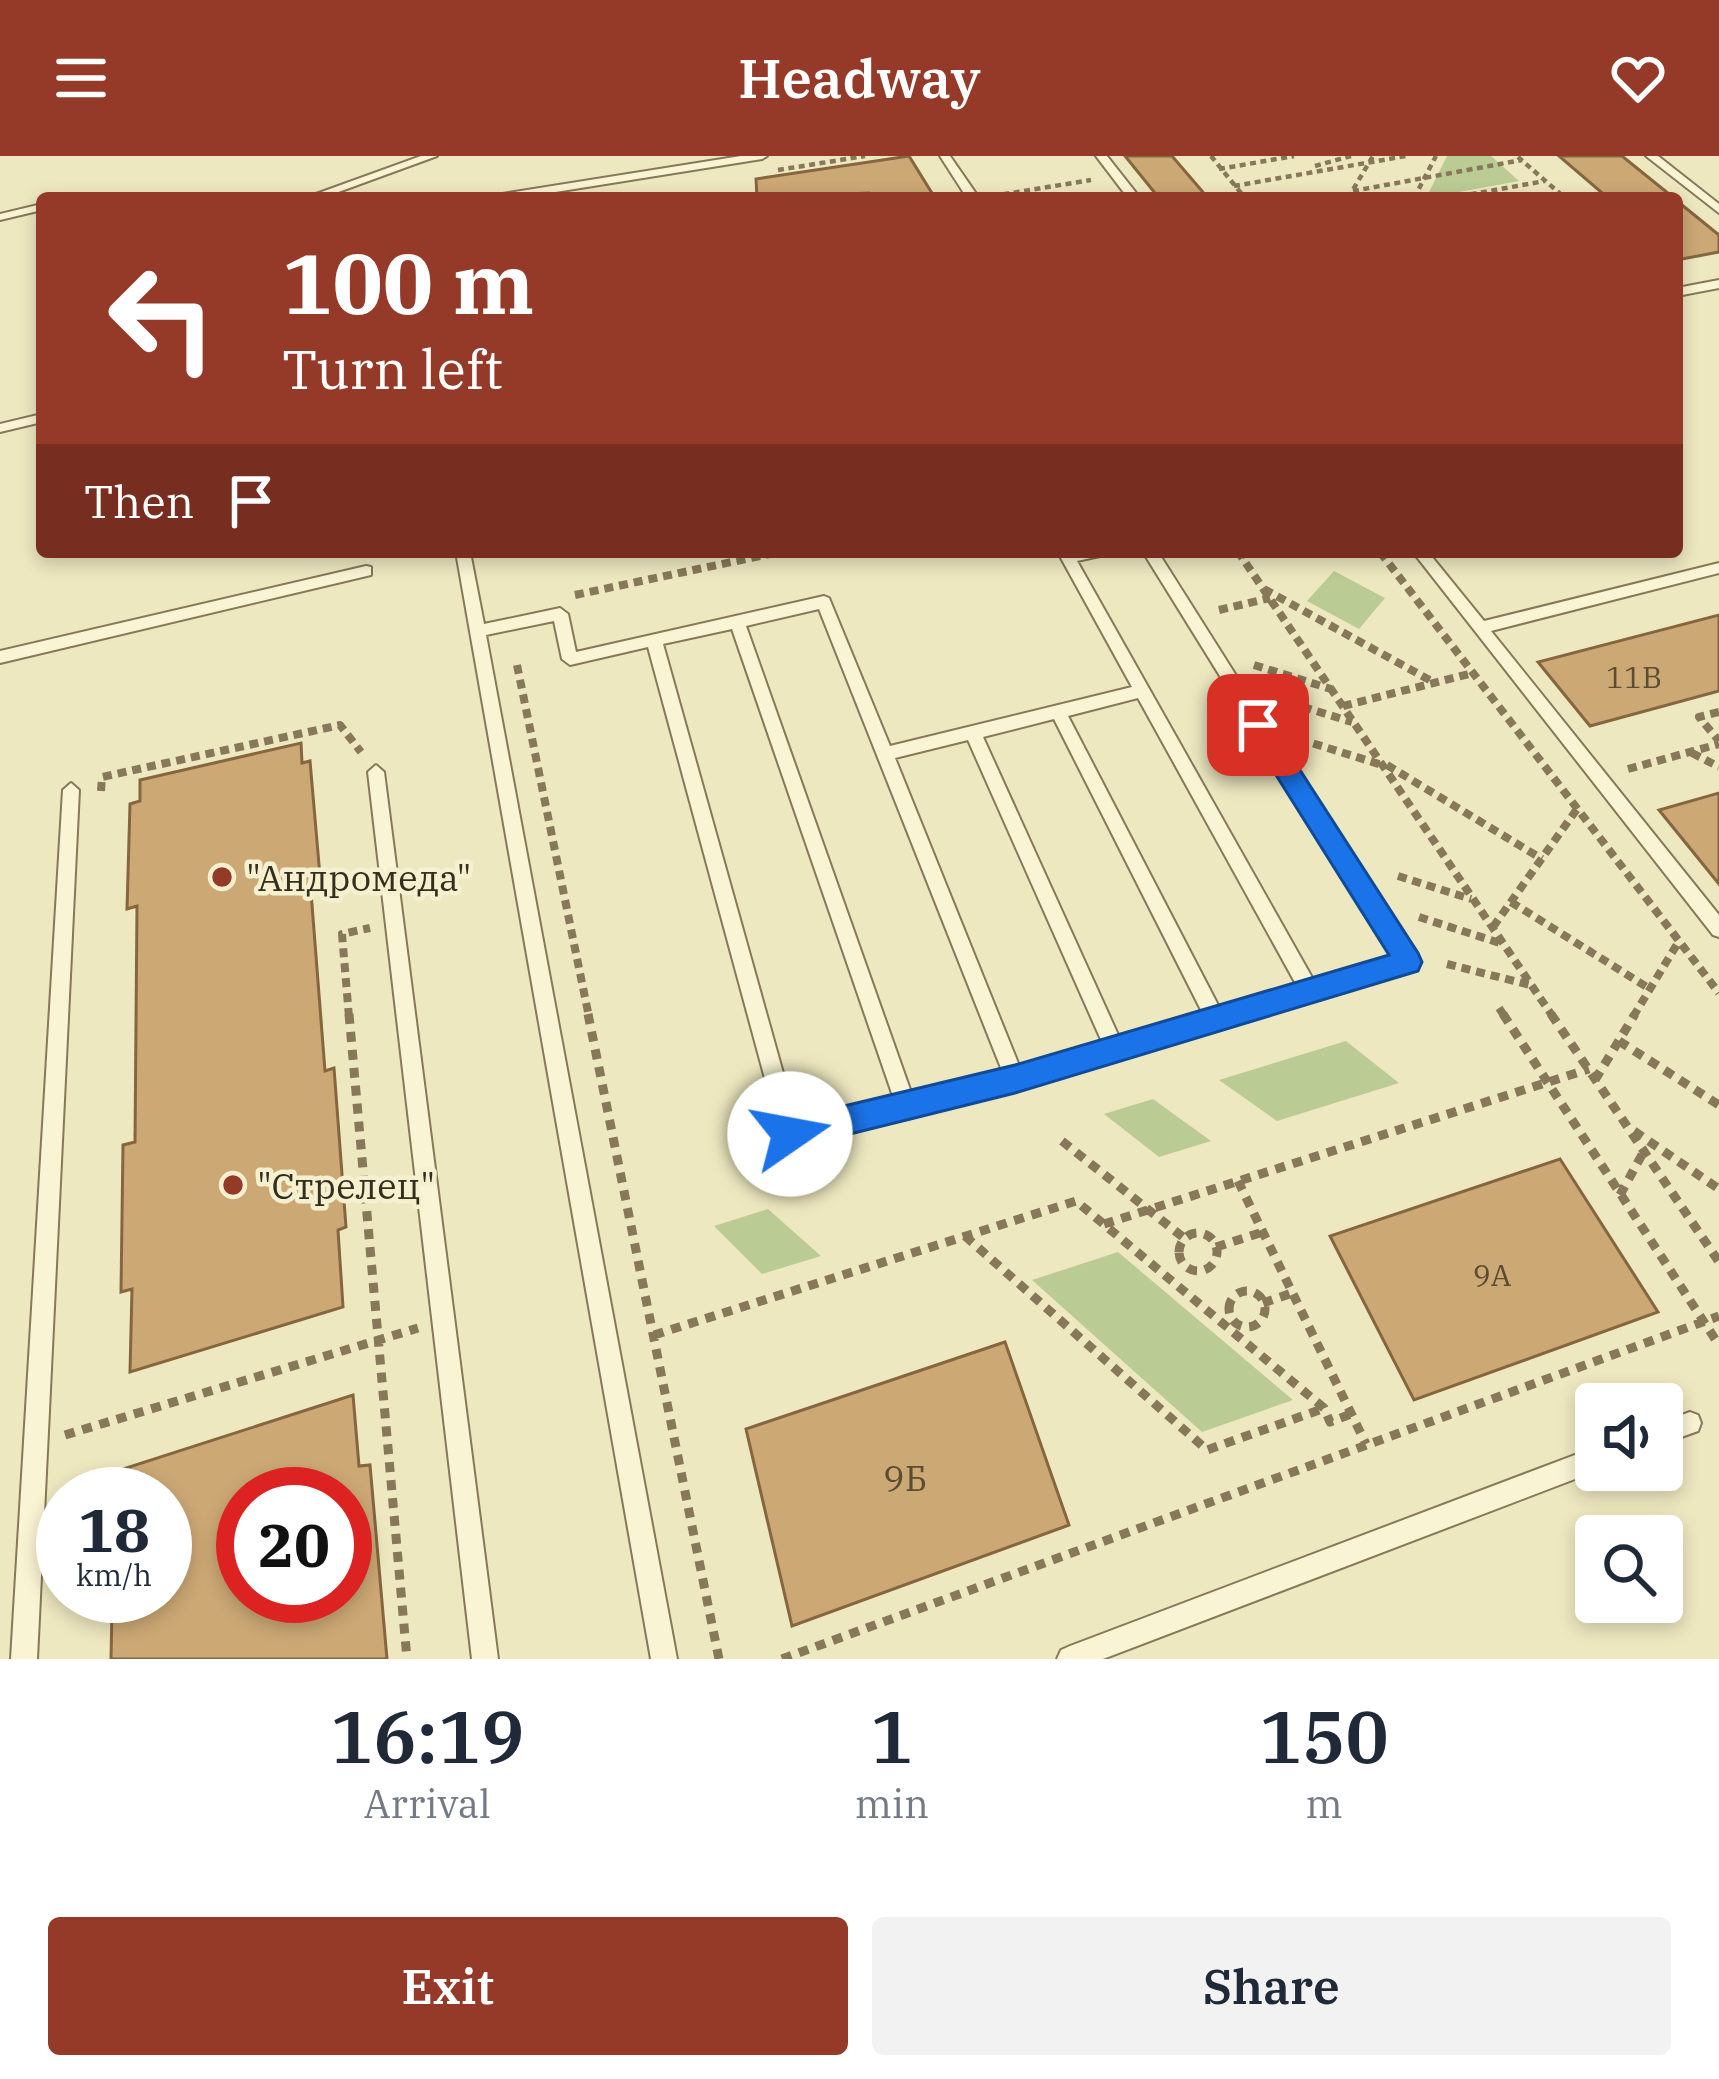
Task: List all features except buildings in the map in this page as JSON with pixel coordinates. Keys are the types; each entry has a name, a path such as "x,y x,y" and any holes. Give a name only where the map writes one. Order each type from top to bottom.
{"lane":[{"path":"328,192 432,156"},
{"path":"534,192 762,156"},
{"path":"945,156 972,192"},
{"path":"1101,156 1129,192"},
{"path":"1651,156 1719,210"},
{"path":"0,217 36,208"},
{"path":"1683,291 1719,284"},
{"path":"0,428 36,419"},
{"path":"465,558 664,1659"},
{"path":"1068,558 1310,991"},
{"path":"654,640 790,1134 908,1109 1408,962 1154,558"},
{"path":"1425,558 1719,929"},
{"path":"1479,628 1719,568"},
{"path":"0,657 365,571"},
{"path":"478,632 560,614 570,659 824,602 1015,1079"},
{"path":"737,622 908,1109"},
{"path":"885,754 1143,691"},
{"path":"1058,712 1214,1017"},
{"path":"973,733 1114,1047"},
{"path":"376,772 485,1659"},
{"path":"24,1659 71,790"},
{"path":"1683,1426 1690,1423"},
{"path":"1070,1659 1575,1467"}],"path":[{"path":"1209,156 1240,192"},
{"path":"1219,169 1294,156"},
{"path":"1312,169 1321,156"},
{"path":"1312,169 1351,156"},
{"path":"1234,186 1406,156"},
{"path":"1417,192 1436,156"},
{"path":"1359,192 1520,158 1557,192"},
{"path":"1351,192 1371,159"},
{"path":"1013,192 1094,179"},
{"path":"1483,192 1545,181"},
{"path":"574,595 750,558"},
{"path":"1242,558 1719,1262"},
{"path":"1385,558 1719,993"},
{"path":"1263,588 1435,683"},
{"path":"1190,617 1270,598"},
{"path":"509,625 719,1659"},
{"path":"1213,652 1331,689"},
{"path":"1343,706 1473,673"},
{"path":"1233,685 1354,723"},
{"path":"1619,772 1719,742 1699,717 1719,712"},
{"path":"101,801 102,777 340,725 376,772"},
{"path":"1258,725 1382,764 1542,859"},
{"path":"1690,752 1719,767"},
{"path":"1493,928 1577,809"},
{"path":"1398,876 1474,900"},
{"path":"1511,902 1650,989"},
{"path":"1419,917 1504,944"},
{"path":"394,922 343,934 406,1659"},
{"path":"1595,1079 1679,941"},
{"path":"1447,964 1532,986"},
{"path":"1499,1008 1719,1345"},
{"path":"1619,1041 1719,1105"},
{"path":"1103,1224 1589,1069"},
{"path":"1628,1127 1719,1189"},
{"path":"1062,1141 1184,1238"},
{"path":"1620,1195 1644,1151"},
{"path":"1238,1181 1366,1444"},
{"path":"654,1335 1076,1202 1236,1329 1324,1408 1330,1422 1351,1414"},
{"path":"1184,1238 1196,1232 1216,1247"},
{"path":"1216,1247 1263,1232"},
{"path":"965,1236 1208,1450 1324,1408"},
{"path":"1184,1238 1180,1257 1200,1272 1211,1269 1216,1247"},
{"path":"1234,1293 1256,1293 1264,1303 1262,1325 1236,1329 1231,1315 1234,1293"},
{"path":"1264,1303 1292,1293"},
{"path":"782,1659 1719,1316"},
{"path":"37,1444 443,1320"},
{"path":"70,1433 71,1410"}],"green space":[{"path":"1447,156 1491,156 1519,181 1459,192 1429,192"},
{"path":"1334,571 1385,598 1359,629 1307,601"},
{"path":"1346,1041 1399,1083 1277,1121 1219,1080"},
{"path":"1153,1099 1211,1141 1159,1157 1104,1114"},
{"path":"768,1209 821,1256 762,1274 714,1226"},
{"path":"1118,1252 1293,1400 1202,1432 1032,1280"}],"place":[{"name":"\"Андромеда\"","path":"222,877"},
{"name":"\"Стрелец\"","path":"233,1185"}],"route":[{"path":"790,1134 908,1109 1408,962 1258,725"}]}
